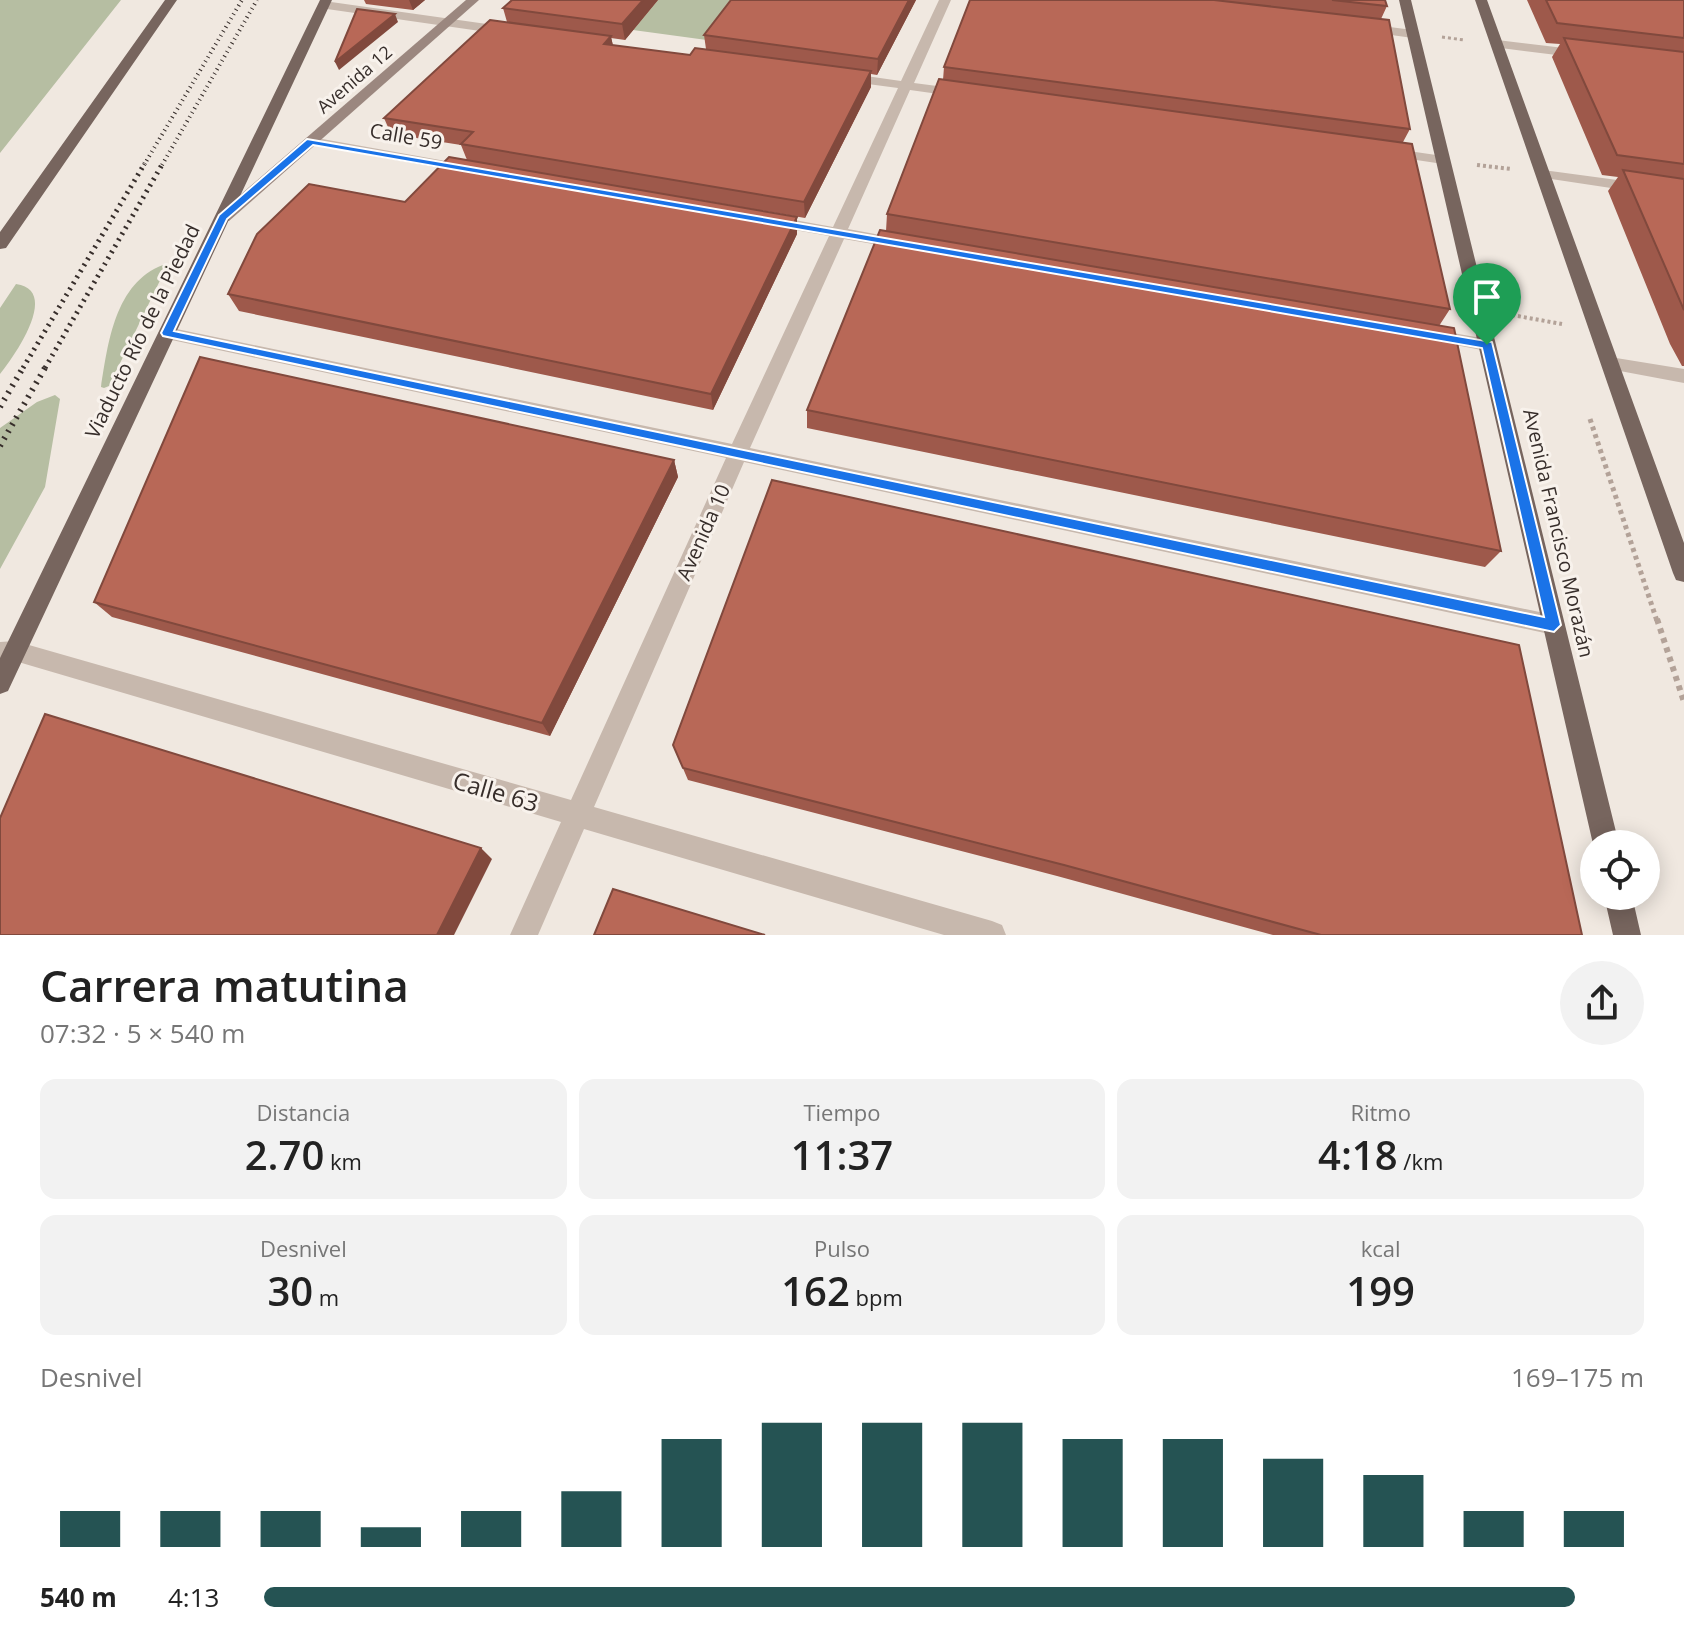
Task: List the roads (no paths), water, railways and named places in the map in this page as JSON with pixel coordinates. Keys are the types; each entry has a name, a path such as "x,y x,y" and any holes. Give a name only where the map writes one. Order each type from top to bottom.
{"main road":[{"path":"0,244 171,0"},
{"name":"Avenida Francisco Morazán","path":"1405,0 1603,830"},
{"path":"1481,0 1684,573"},
{"name":"Viaducto Río de la Piedad","path":"0,683 8,652 167,333 325,2"},
{"path":"1621,910 1627,935"}],"street":[{"name":"Avenida 12","path":"223,218 473,0"},
{"name":"Avenida 10","path":"524,935 756,412 945,0"},
{"path":"325,2 527,33"},
{"path":"1350,26 1413,34"},
{"path":"1497,44 1590,55"},
{"path":"827,75 969,94"},
{"name":"Calle 59","path":"311,141 481,171"},
{"path":"1380,151 1443,160"},
{"path":"1543,174 1684,194"},
{"path":"761,219 916,246"},
{"path":"1410,332 1487,345"},
{"path":"167,333 1554,625"},
{"path":"1610,363 1684,376"},
{"name":"Calle 63","path":"8,652 992,935"}],"railway":[{"path":"144,165 242,0"},
{"path":"162,165 257,0"},
{"path":"23,368 145,163"},
{"path":"45,368 163,163"},
{"path":"0,407 24,366"},
{"path":"0,446 46,366"}]}
